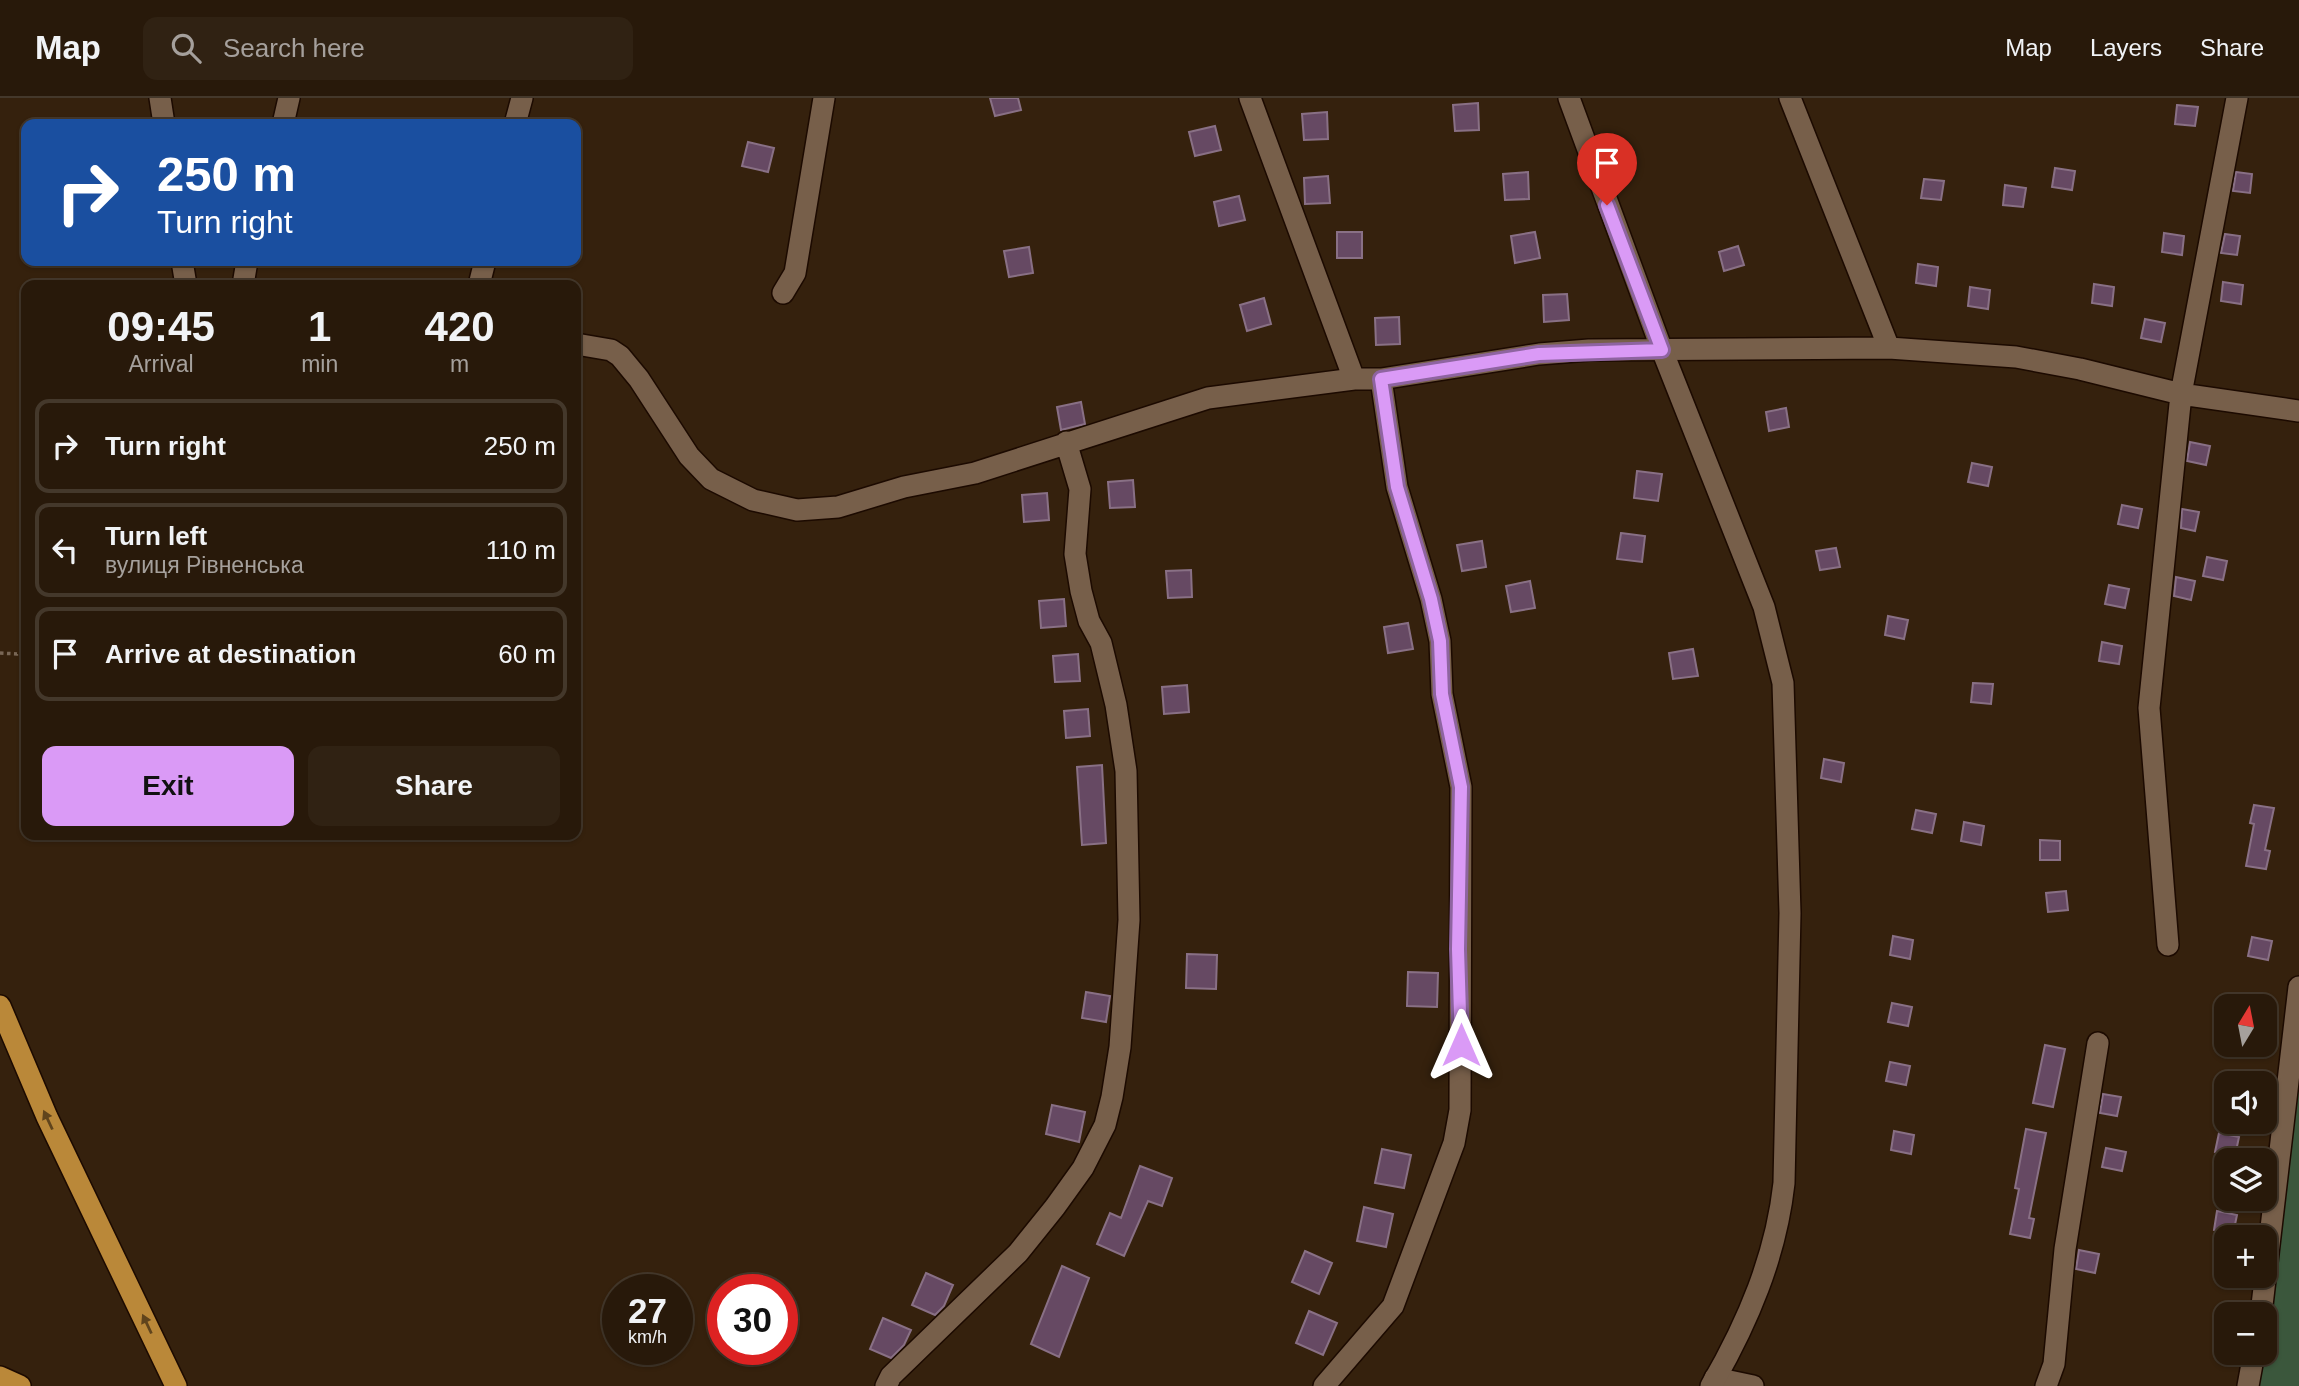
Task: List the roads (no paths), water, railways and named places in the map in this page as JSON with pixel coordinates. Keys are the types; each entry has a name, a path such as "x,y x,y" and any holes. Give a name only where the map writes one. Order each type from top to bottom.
{"highway":[{"path":"0,1006 47,1117 176,1386"},
{"path":"0,1377 20,1386"}],"street":[{"path":"160,98 162,119"},
{"path":"284,119 289,98"},
{"path":"516,119 522,98"},
{"path":"783,293 795,272 824,98"},
{"path":"1250,98 1354,379"},
{"path":"1790,98 1889,348"},
{"path":"2168,945 2149,708 2181,394 2237,98"},
{"path":"1575,104 1662,350 1764,607 1783,683 1790,913 1784,1183 1780,1217 1768,1266 1744,1323 1713,1382 1753,1386"},
{"path":"581,345 611,350 620,356 639,379 689,456 711,479 753,500 797,510 838,507 904,487 975,473 1208,398 1354,379 1381,379 1539,354 1889,348 2015,357 2080,369 2181,394 2299,411"},
{"path":"1324,1386 1393,1306 1454,1143 1460,1110 1458,949 1461,787 1442,694 1440,641 1431,599 1397,487 1381,379"},
{"path":"886,1386 891,1376 1018,1253 1055,1207 1083,1168 1105,1125 1112,1097 1120,1046 1129,919 1126,771 1116,705 1101,643 1089,621 1081,591 1075,554 1080,489 1066,442"},
{"path":"2262,1302 2299,987"},
{"path":"2046,1386 2054,1364 2065,1249 2098,1043"},
{"path":"2248,1386 2252,1365"}]}
